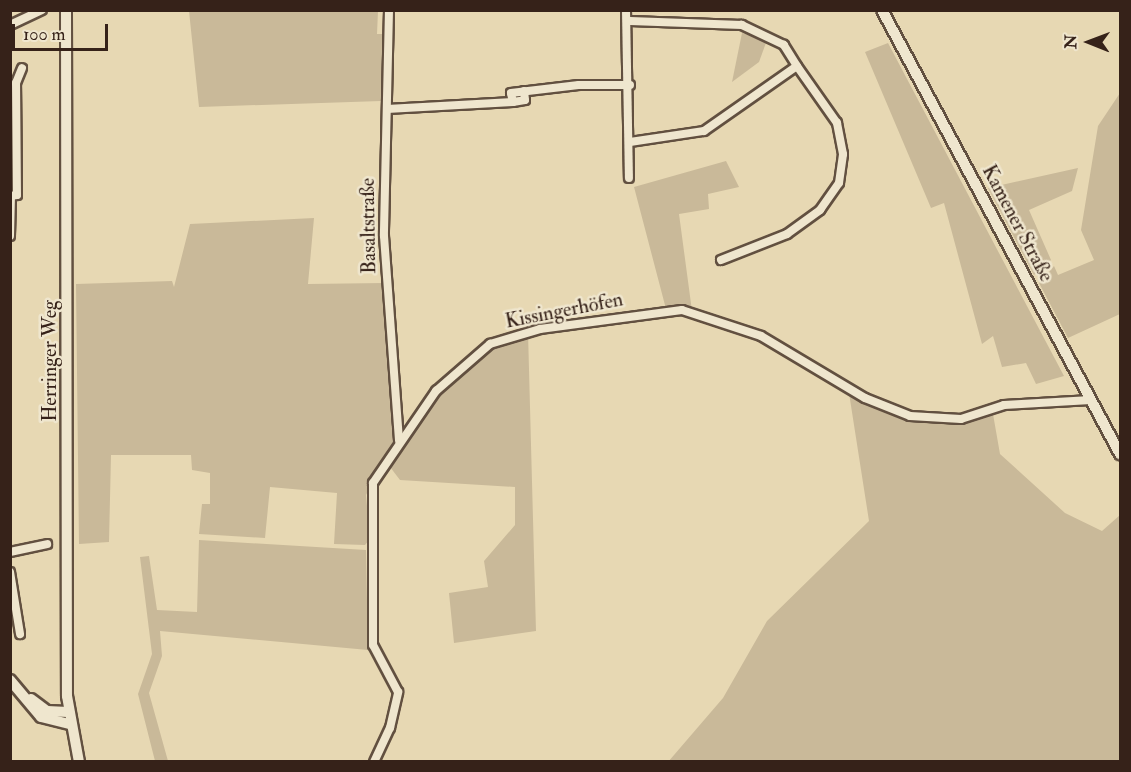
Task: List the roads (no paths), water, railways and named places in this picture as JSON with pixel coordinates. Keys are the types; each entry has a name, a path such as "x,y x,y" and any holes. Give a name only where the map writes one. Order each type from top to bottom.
{"main road":[{"name":"Herringer Weg","path":"66,10 68,712 79,762"},
{"name":"Kamener Straße","path":"882,10 1120,454"},
{"path":"10,672 38,706 68,712"},
{"path":"10,680 41,717 70,724"}],"street":[{"name":"Basaltstraße","path":"389,10 384,236 399,441"},
{"path":"627,10 630,21 629,178"},
{"path":"10,25 42,11"},
{"path":"630,21 742,26 784,45 837,123 843,154 839,183 820,210 788,234 721,260"},
{"path":"630,141 704,131 797,66"},
{"path":"10,236 11,196 16,195 16,83 22,69"},
{"path":"387,110 513,102 511,93 524,91 630,85"},
{"name":"Kissingerhöfen","path":"374,762 390,728 398,692 373,645 370,497 399,441 450,375 490,344 540,329 666,309 706,314 761,336 875,403 910,416 961,419 1004,405 1091,400"},
{"path":"10,552 47,544"},
{"path":"10,572 20,634"}]}
